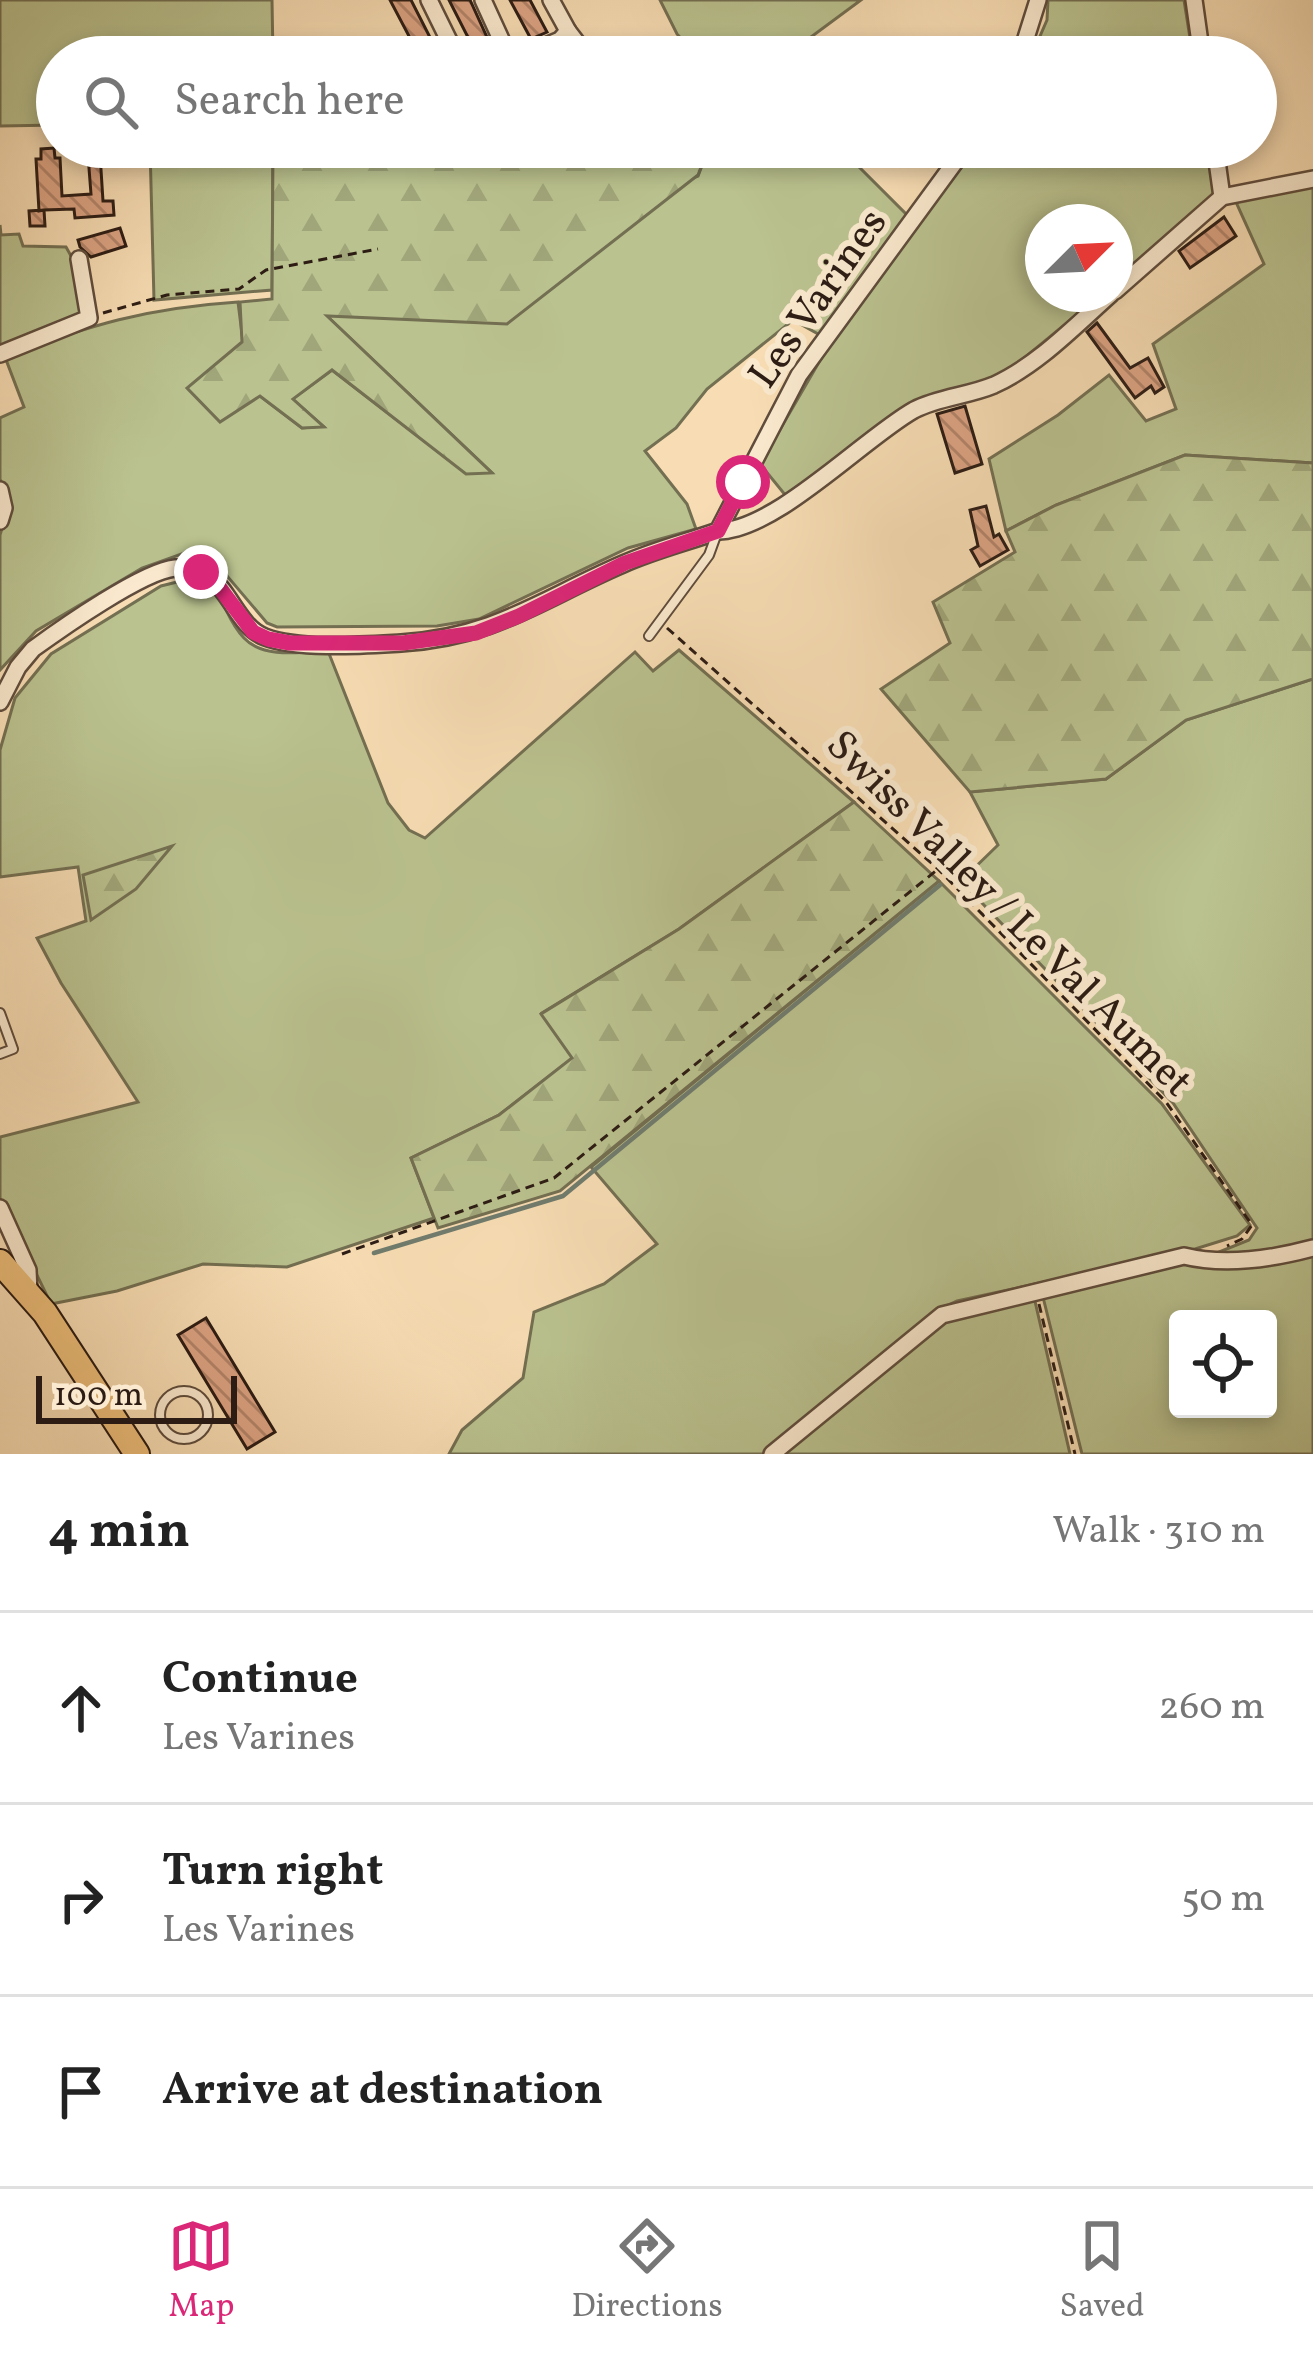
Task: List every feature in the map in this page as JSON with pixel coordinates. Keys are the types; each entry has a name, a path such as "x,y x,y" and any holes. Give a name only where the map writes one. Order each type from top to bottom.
{"main road":[{"path":"0,1262 29,1292 137,1454"}],"street":[{"path":"429,0 447,36"},
{"path":"483,0 499,36"},
{"path":"551,0 572,36"},
{"path":"1027,36 1038,0"},
{"path":"1193,0 1199,36"},
{"path":"564,36 568,31"},
{"name":"Les Varines","path":"718,531 800,376 950,168"},
{"path":"1218,168 1222,197"},
{"path":"1133,275 1222,197 1313,179"},
{"path":"0,354 89,317 79,259"},
{"path":"2,690 33,649 48,638 153,574 176,568 192,569 213,579 253,632 268,639 403,643 476,633 625,563 761,517 918,408 1010,376 1088,312"},
{"path":"0,490 4,508 0,521"},
{"path":"0,1208 28,1270 29,1292"},
{"path":"772,1454 941,1315 1184,1256 1209,1262 1313,1248"}],"lane":[{"path":"649,636 709,555 718,531"},
{"path":"0,1013 14,1049 0,1054"},
{"path":"190,1391 206,1403 207,1422 197,1436 176,1438 163,1427 161,1406 172,1393 190,1391"}],"path":[{"path":"89,317 167,295 239,289 266,270 379,249"},
{"name":"Swiss Valley / Le Val Aumet","path":"660,621 938,869 1166,1102 1252,1225 1243,1239 1214,1252 1209,1262"},
{"path":"342,1254 554,1178 938,869"},
{"path":"1036,1290 1076,1454"}],"green space":[{"path":"0,0 272,0 273,36 36,36 36,125 0,126"},
{"path":"660,0 861,0 812,36 677,34"},
{"path":"1048,0 1184,0 1190,36 1040,36"},
{"path":"151,168 273,168 272,290 154,300"},
{"path":"273,168 701,168 698,175 507,324 327,316 492,473 466,474 332,370 293,399 324,427 302,428 260,396 220,422 187,388 242,342 240,302 272,299"},
{"path":"701,168 860,168 909,217 820,335 793,320 707,389 676,428 645,451 687,504 696,529 628,548 479,619 437,626 277,627 267,623 211,557 187,552 142,568 36,631 0,670 0,535 10,501 0,479 0,418 24,407 5,357 119,320 238,302 243,342 260,396 302,428 323,426 292,399 332,370 466,473 491,472 326,315 698,176"},
{"path":"960,168 1214,168 1219,194 1133,267 1133,204 1025,204 1025,312 1080,312 1007,372 975,387 927,399 786,496 760,464 833,338"},
{"path":"1313,186 1313,463 1185,455 1056,505 1006,531 989,459 1109,375 1146,421 1176,409 1153,344 1264,264 1236,202"},
{"path":"0,225 1,235 19,234 23,246 66,247 75,263 82,312 0,350"},
{"path":"1185,455 1313,463 1313,679 1186,720 1106,779 970,792 881,689 950,643 933,602 1015,552 1006,531 1056,505"},
{"path":"185,580 217,596 252,645 284,653 328,651 388,803 409,830 425,838 635,652 653,671 679,650 854,802 679,929 542,1013 573,1058 499,1115 411,1158 434,1218 287,1267 203,1264 117,1291 51,1304 0,1199 0,1137 138,1102 37,938 86,921 78,867 0,877 0,750 15,698 51,654 161,586"},
{"path":"1313,679 1313,1244 1219,1257 1219,1252 1249,1240 1257,1228 1173,1103 961,881 998,845 970,792 1106,779 1186,720"},
{"path":"854,802 939,881 560,1191 438,1228 411,1158 499,1115 572,1058 541,1014 679,929"},
{"path":"172,846 136,889 91,920 83,875"},
{"path":"939,881 1162,1104 1250,1225 1237,1236 1195,1249 957,1301 938,1310 767,1454 449,1454 462,1430 523,1378 534,1312 604,1284 657,1244 591,1167"},
{"path":"1313,1252 1313,1454 1082,1454 1042,1293 1187,1262"},
{"path":"1034,1297 1070,1454 779,1454 943,1321"}],"building":[{"path":"390,0 411,0 429,36 409,36"},
{"path":"449,0 470,0 486,36 467,36"},
{"path":"510,0 530,0 547,32 529,36"},
{"path":"37,168 61,168 62,196 91,194 89,168 101,168 103,201 113,201 114,215 75,218 74,209 44,210 45,226 30,226 29,211 39,210"},
{"path":"1224,217 1236,236 1190,268 1179,251"},
{"path":"120,228 126,246 91,257 80,247 78,240"},
{"path":"1097,323 1130,368 1148,358 1164,387 1155,393 1151,386 1135,398 1087,332"},
{"path":"965,406 982,464 955,473 937,414"},
{"path":"986,506 994,537 999,534 1008,550 980,566 971,550 978,546 970,510"},
{"path":"206,1318 275,1432 247,1449 178,1335"}],"waterway":[{"path":"374,1253 563,1196 940,885"}],"route":[{"path":"201,572 213,579 253,632 268,639 403,643 476,633 625,563 718,531 743,482"}]}
